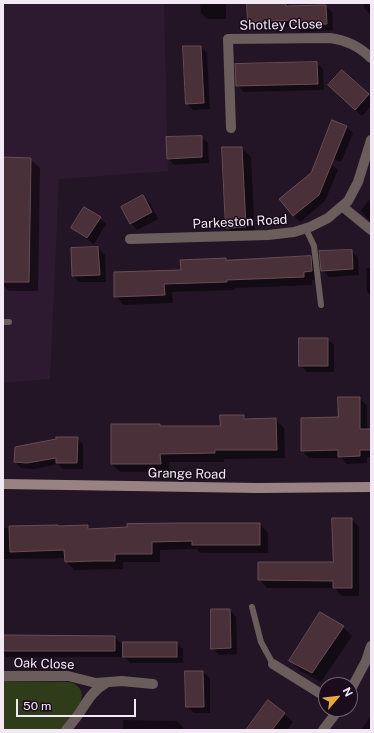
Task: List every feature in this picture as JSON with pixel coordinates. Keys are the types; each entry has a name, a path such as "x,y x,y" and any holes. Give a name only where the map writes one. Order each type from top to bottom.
{"street":[{"name":"Shotley Close","path":"231,128 228,39 330,38 344,40 363,50 371,58"},
{"name":"Parkeston Road","path":"130,239 268,235 306,229 328,218 343,206 352,195 358,182 371,140"},
{"path":"343,206 371,230"},
{"name":"Grange Road","path":"3,484 258,488 371,487"},
{"path":"358,679 369,662 371,646"},
{"path":"273,664 318,692"},
{"name":"Oak Close","path":"3,676 68,676 89,682 122,681 153,684"},
{"path":"66,730 90,696 108,682"},
{"path":"323,730 333,717"}],"lane":[{"path":"306,229 314,246 320,305"},
{"path":"252,607 261,642 273,664"}],"shaded area":[{"path":"3,3 164,3 168,171 59,179 50,379 3,383"}],"green space":[{"path":"3,681 70,682 78,686 82,698 75,712 60,730 3,730"}],"building":[{"path":"247,3 286,3 286,6 326,5 327,24 294,25 293,20 248,22"},
{"path":"183,46 201,46 204,103 186,104"},
{"path":"317,62 318,84 236,86 235,64"},
{"path":"342,70 369,94 355,110 328,85"},
{"path":"332,120 347,126 319,195 293,216 279,199 311,173"},
{"path":"202,136 202,157 167,159 166,137"},
{"path":"222,147 242,147 246,227 226,228"},
{"path":"3,157 31,158 29,282 3,282"},
{"path":"143,195 152,212 130,224 121,207"},
{"path":"84,207 101,217 87,238 71,228"},
{"path":"98,247 100,275 72,276 71,248"},
{"path":"352,250 353,269 321,271 319,251"},
{"path":"311,256 312,271 304,272 304,277 164,284 165,295 114,297 114,272 181,270 180,260 226,258 226,260"},
{"path":"299,338 328,338 328,366 299,366"},
{"path":"338,397 360,397 360,429 371,429 371,450 360,450 360,456 338,457 338,450 301,451 301,418 338,417"},
{"path":"220,415 244,415 244,419 276,418 277,450 215,450 215,453 160,454 161,464 111,464 111,424 220,426"},
{"path":"56,437 78,437 77,463 56,463 56,458 27,463 14,462 15,447 56,439"},
{"path":"332,518 352,518 352,588 333,588 333,581 258,580 258,562 333,562"},
{"path":"260,523 260,545 192,545 192,541 152,542 152,554 115,554 115,561 65,562 64,550 10,552 9,526 88,525 88,529 127,527 127,524"},
{"path":"211,609 230,609 231,648 211,649"},
{"path":"320,612 344,626 312,673 289,661"},
{"path":"3,635 115,636 115,651 3,651"},
{"path":"123,642 177,642 177,657 123,657"},
{"path":"185,671 203,671 204,707 186,707"},
{"path":"268,700 285,713 272,730 246,730"}]}
